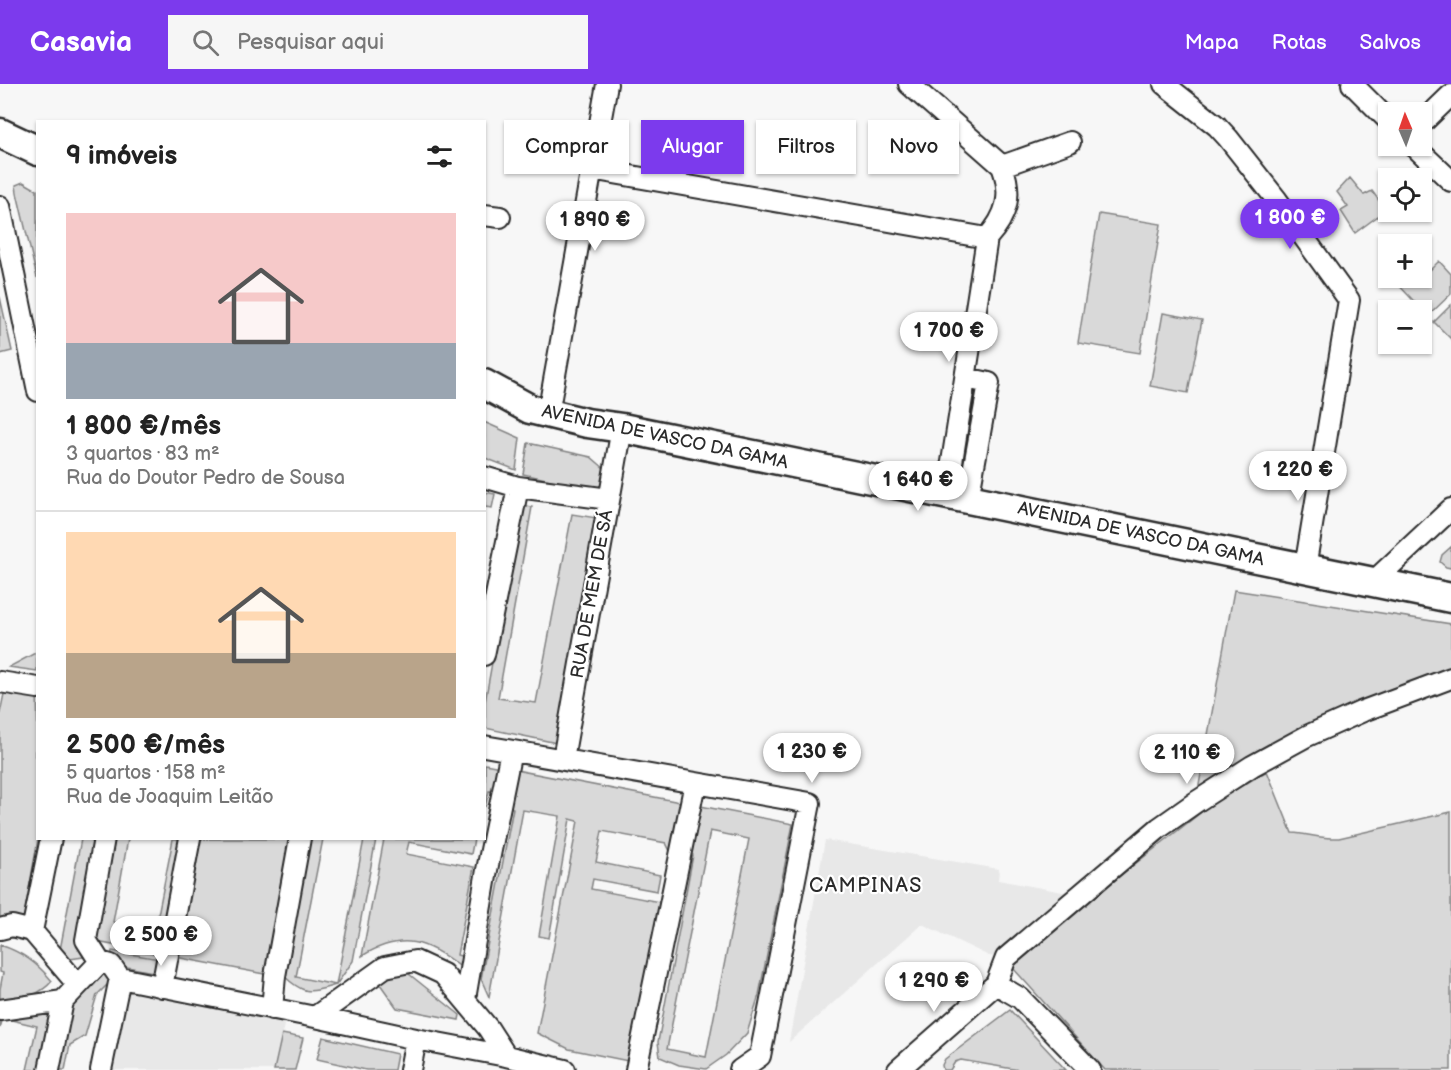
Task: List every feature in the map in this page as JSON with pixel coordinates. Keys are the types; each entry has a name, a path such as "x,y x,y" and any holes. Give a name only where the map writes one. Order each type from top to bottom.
{"street":[{"path":"600,120 607,84"},
{"path":"909,84 1002,166 1008,183 1007,207 987,238 954,452 958,496"},
{"path":"1164,84 1217,126 1228,138 1277,200 1349,300 1305,568"},
{"path":"1352,84 1378,110"},
{"path":"1432,113 1451,95"},
{"path":"0,133 36,150"},
{"path":"1002,166 1070,142"},
{"path":"1425,156 1451,181"},
{"path":"548,414 590,174"},
{"path":"614,174 987,238"},
{"path":"0,206 36,381"},
{"path":"958,496 975,455 989,382 966,378"},
{"name":"AVENIDA DE VASCO DA GAMA","path":"486,385 530,409 587,423 622,428 958,496 1451,598"},
{"name":"RUA DE MEM DE SÁ","path":"563,759 622,428"},
{"path":"954,452 975,455"},
{"path":"486,478 518,487 609,499"},
{"path":"486,645 518,487"},
{"path":"1373,582 1451,508"},
{"path":"898,1070 996,984 1006,958 1179,813 1252,766 1307,736 1363,711 1451,678"},
{"path":"0,682 36,688"},
{"path":"486,746 810,803 760,1056 740,1070"},
{"path":"465,999 487,870 511,751"},
{"path":"636,1070 695,783"},
{"path":"32,931 51,840"},
{"path":"104,840 86,940 100,962 111,965 120,978 565,1070"},
{"path":"162,987 190,840"},
{"path":"272,1009 275,976 300,840"},
{"path":"0,929 12,926 32,931 78,985"},
{"path":"315,1017 385,967 415,961 443,974 489,1028 506,1056"},
{"path":"49,1070 63,1001 100,962"},
{"path":"101,1070 120,978"},
{"path":"996,984 1020,998 1090,1070"},
{"path":"0,1010 63,1001"},
{"path":"410,1070 416,1040"}],"shaded area":[{"path":"1350,178 1364,195 1372,191 1378,199 1378,216 1355,233 1341,211 1348,207 1337,192"},
{"path":"23,182 36,189 36,274 17,193 16,185"},
{"path":"1099,214 1161,224 1140,353 1078,343"},
{"path":"1439,261 1451,274 1451,294 1432,312 1432,300 1413,300 1401,288 1432,288 1432,268"},
{"path":"0,297 12,351 0,354"},
{"path":"1451,305 1451,339 1434,322"},
{"path":"1163,313 1202,320 1188,393 1150,386"},
{"path":"486,423 520,438 516,470 486,458"},
{"path":"528,443 591,457 605,469 605,485 596,490 523,474"},
{"path":"486,492 495,494 492,508 486,507"},
{"path":"520,505 532,507 498,698 536,703 572,514 597,518 557,743 486,728 486,696"},
{"path":"1451,547 1451,568 1440,562 1442,555"},
{"path":"1234,590 1451,624 1451,668 1385,693 1197,796"},
{"path":"36,653 36,671 9,667"},
{"path":"0,682 36,688 36,840 38,840 22,928 0,929 0,713 4,694 0,693"},
{"path":"486,764 793,824 759,995 747,1033 726,1055 706,1069 679,1065 660,1057 658,1042 693,855 670,851 666,843 602,831 596,862 660,875 657,891 593,879 591,889 660,902 631,1047 638,1063 569,1049 537,1033 578,821 570,819 549,938 539,936 560,816 523,810 489,997 481,979 513,808 507,807 509,795 489,791 486,803","holes":["710,831 749,839 706,1057 667,1049"]},
{"path":"1267,771 1292,833 1339,838 1451,812 1451,1070 1105,1070 1012,967 1011,961 1213,803"},
{"path":"81,840 104,840 99,920 115,840 128,840 113,922 155,930 173,840 300,840 275,976 86,940 83,957 70,959 60,950"},
{"path":"309,840 323,840 296,977 336,985 312,991 296,986 283,975"},
{"path":"364,840 376,840 353,961 336,985"},
{"path":"384,840 474,840 471,854 409,842 406,854 474,867 457,955 464,957 462,968 437,951 414,942 389,944 362,956"},
{"path":"825,840 999,869 998,880 1079,895 1006,958 989,956 922,924 789,1042"},
{"path":"0,945 29,959 52,981 35,994 0,1005 3,973 0,972"},
{"path":"112,951 160,959 158,973 117,965 111,958"},
{"path":"404,970 460,1015 459,1020 397,1008 380,984 394,971"},
{"path":"107,971 113,979 97,995 85,1036 70,1045 65,1070 55,1070 67,1010 96,976"},
{"path":"120,978 287,1011 274,1070 101,1070"},
{"path":"1010,1010 1066,1070 1019,1070 961,1060 955,1062 950,1070 943,1070 942,1065 945,1059"},
{"path":"33,1012 56,1017 45,1070 27,1070 37,1026 3,1018 0,1028 0,1018"},
{"path":"282,1034 303,1038 295,1070 274,1070"},
{"path":"323,1037 397,1054 394,1070 366,1070 317,1059"}],"district":[{"name":"CAMPINAS","path":"866,886"}]}
